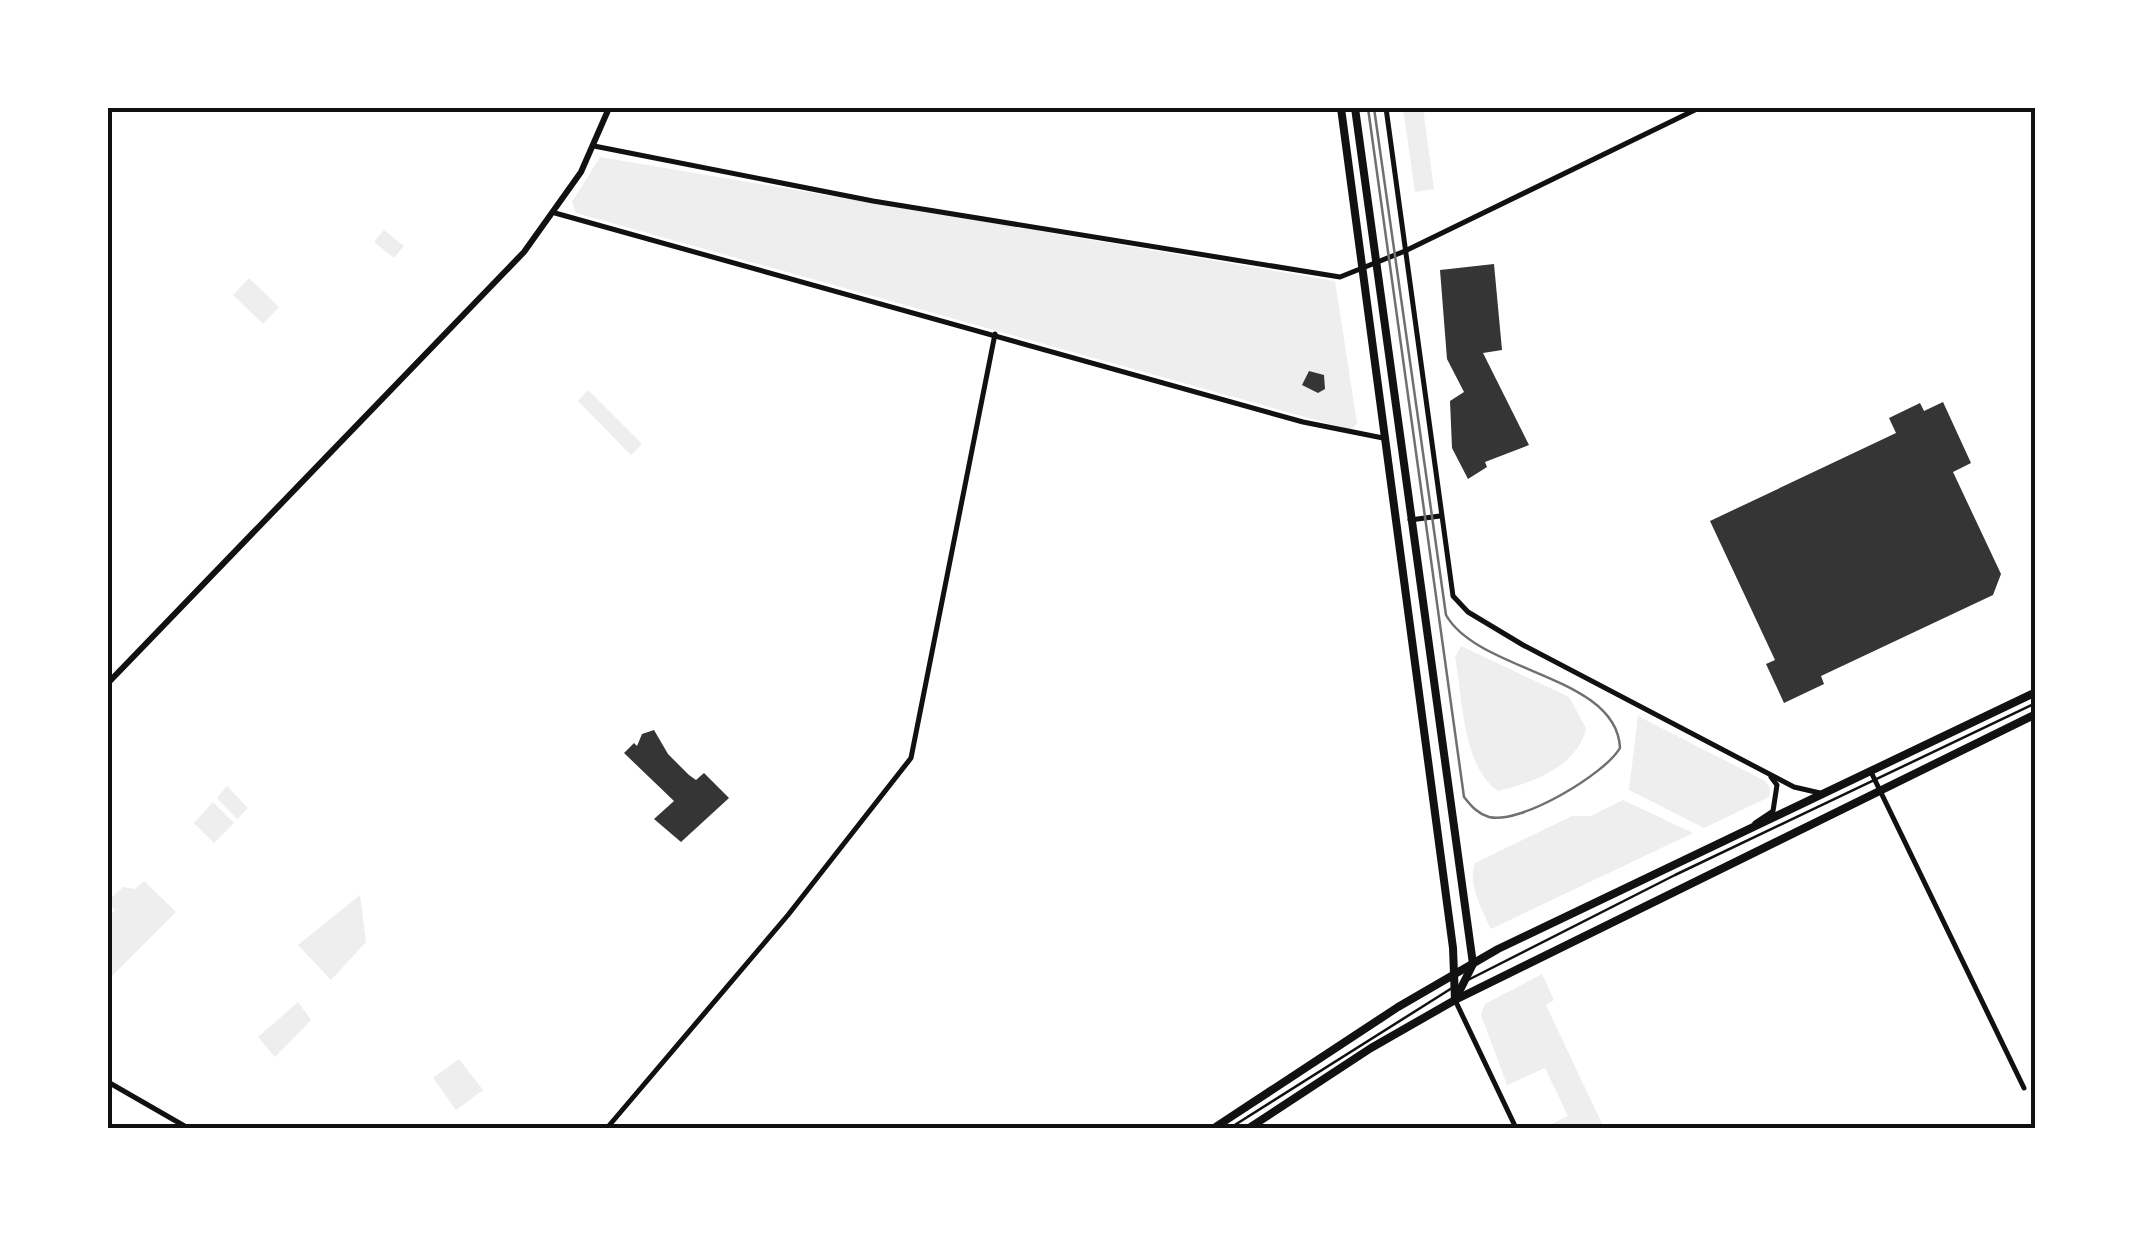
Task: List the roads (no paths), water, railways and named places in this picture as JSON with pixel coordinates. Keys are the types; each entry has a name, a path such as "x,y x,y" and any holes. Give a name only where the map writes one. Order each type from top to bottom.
{"main road":[{"path":"1340,108 1453,948 1455,1000"},
{"path":"1355,108 1473,964 1455,1000"},
{"path":"1214,1128 1473,964 1750,826 2036,692"},
{"path":"1248,1128 1371,1048 1455,1000 1877,785 2036,714"}],"street":[{"path":"108,683 442,340 555,213 594,146 609,108"},
{"path":"1386,108 1453,596 1468,612 1523,645 1794,787 1820,793"},
{"path":"594,146 873,201 1340,277 1406,251 1699,108"},
{"path":"555,213 1303,422 1383,438"},
{"path":"607,1128 788,915 911,758 995,334"},
{"path":"1410,520 1440,516"},
{"path":"1870,770 2024,1088"},
{"path":"1750,826 1774,811 1777,786 1769,774"},
{"path":"1455,1000 1516,1128"},
{"path":"108,1082 188,1128"}],"lane":[{"path":"1230,1128 1464,982 1877,785 2036,703"},
{"path":"1473,964 1488,970"}],"tram line":[{"path":"1368,108 1464,797 1481,814 1503,817 1540,806 1560,795 1598,771 1620,748 1613,724 1596,705 1572,689 1487,650 1463,634 1446,615 1374,108"}]}
